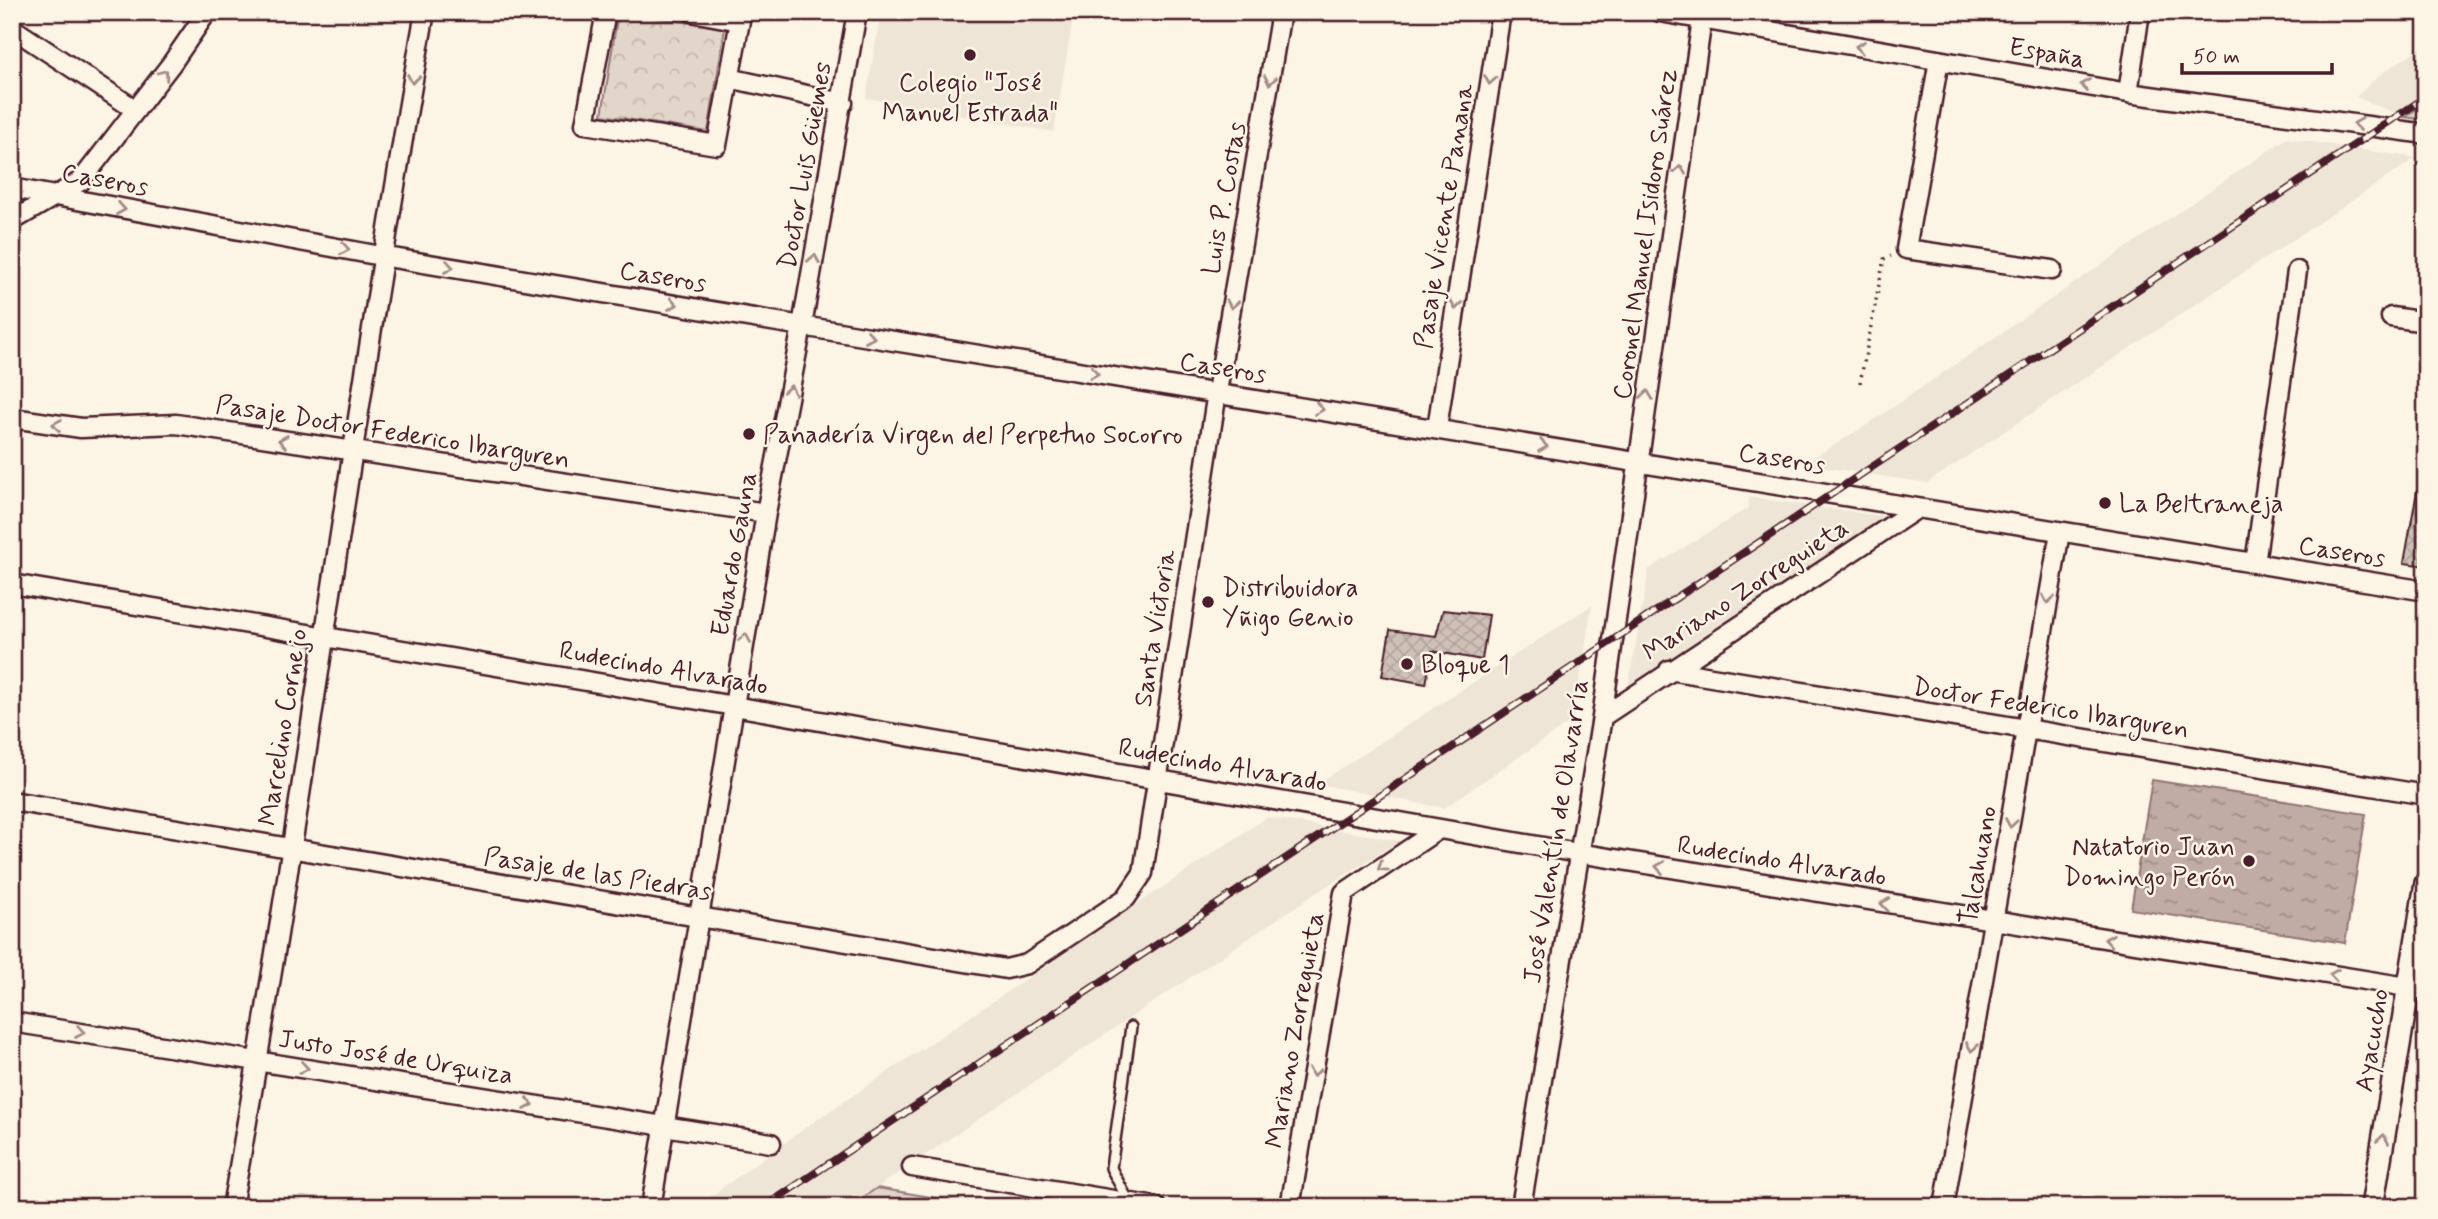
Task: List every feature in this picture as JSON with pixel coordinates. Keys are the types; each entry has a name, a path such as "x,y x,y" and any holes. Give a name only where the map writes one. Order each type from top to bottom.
{"street":[{"path":"12,221 82,181 207,12"},
{"name":"Marcelino Cornejo","path":"232,1207 258,1060 381,256 425,12"},
{"path":"606,12 585,124 717,145 740,21 692,12"},
{"name":"Doctor Luis Güemes","path":"802,326 857,12"},
{"name":"Luis P. Costas","path":"1217,392 1281,12"},
{"name":"Pasaje Vicente Panana","path":"1437,428 1501,12"},
{"name":"España","path":"1660,12 1702,16 2128,93 2426,134"},
{"path":"2128,93 2140,12"},
{"name":"Coronel Manuel Isidoro Suárez","path":"1637,462 1702,16"},
{"path":"12,28 136,110"},
{"path":"1939,60 1906,249 2052,270"},
{"path":"729,78 843,103"},
{"name":"Caseros","path":"12,188 381,256 2426,591"},
{"path":"2255,563 2297,271"},
{"path":"2391,317 2426,323"},
{"name":"Eduardo Gauna","path":"651,1207 765,513 802,326"},
{"name":"Santa Victoria","path":"1143,873 1217,392"},
{"name":"Pasaje Doctor Federico Ibarguren","path":"12,418 82,428 176,424 765,513"},
{"name":"José Valentín de Olavarría","path":"1521,1207 1602,717 1637,462"},
{"name":"Mariano Zorreguieta","path":"1602,717 1669,670 1918,508"},
{"name":"Talcahuano","path":"1944,1207 2060,531"},
{"name":"Rudecindo Alvarado","path":"12,584 734,706 1439,830 2417,989"},
{"name":"Doctor Federico Ibarguren","path":"1669,670 2426,795"},
{"name":"Pasaje de las Piedras","path":"12,801 1006,969 1027,964 1126,898 1143,873"},
{"name":"Mariano Zorreguieta","path":"1290,1207 1344,893 1439,830"},
{"name":"Ayacucho","path":"2372,1207 2417,989 2426,883"},
{"name":"Justo José de Urquiza","path":"12,1022 771,1143"},
{"path":"912,1167 1130,1205 1156,1207"}],"lane":[{"path":"1130,1205 1111,1168 1131,1027"}],"path":[{"path":"1860,383 1884,259 1906,249"}],"shaded area":[{"name":"Colegio \"José Manuel Estrada\"","path":"881,12 1074,12 1054,132 866,98"},
{"path":"2426,44 2426,102 2405,117 2356,97 2382,73"},
{"path":"2287,138 2416,158 1927,483 1803,464 1868,424"},
{"path":"1749,497 1888,517 1628,687 1649,569 1748,508"},
{"path":"1592,605 1573,720 1444,808 1317,784"},
{"path":"1267,817 1400,841 1325,887 848,1207 696,1207 809,1125"}],"green space":[{"path":"618,12 725,28 708,132 602,115"},
{"path":"2426,102 2426,120 2405,117"},
{"path":"877,1188 991,1207 849,1207"}],"water":[{"name":"Natatorio Juan Domingo Perón","path":"2152,780 2366,814 2345,943 2131,909"}],"building":[{"path":"2417,491 2426,492 2426,566 2404,563"},
{"path":"1443,610 1489,615 1482,660 1432,651 1426,684 1382,676 1390,630 1436,636"}],"railway":[{"path":"764,1207 2426,97"}],"place":[{"name":"Colegio \"José Manuel Estrada\"","path":"970,55"},
{"name":"Panadería Virgen del Perpetuo Socorro","path":"749,434"},
{"name":"La Beltraneja","path":"2105,503"},
{"name":"Distribuidora Yñigo Genio","path":"1208,602"},
{"name":"Bloque 1","path":"1407,664"},
{"name":"Natatorio Juan Domingo Perón","path":"2249,861"}]}
